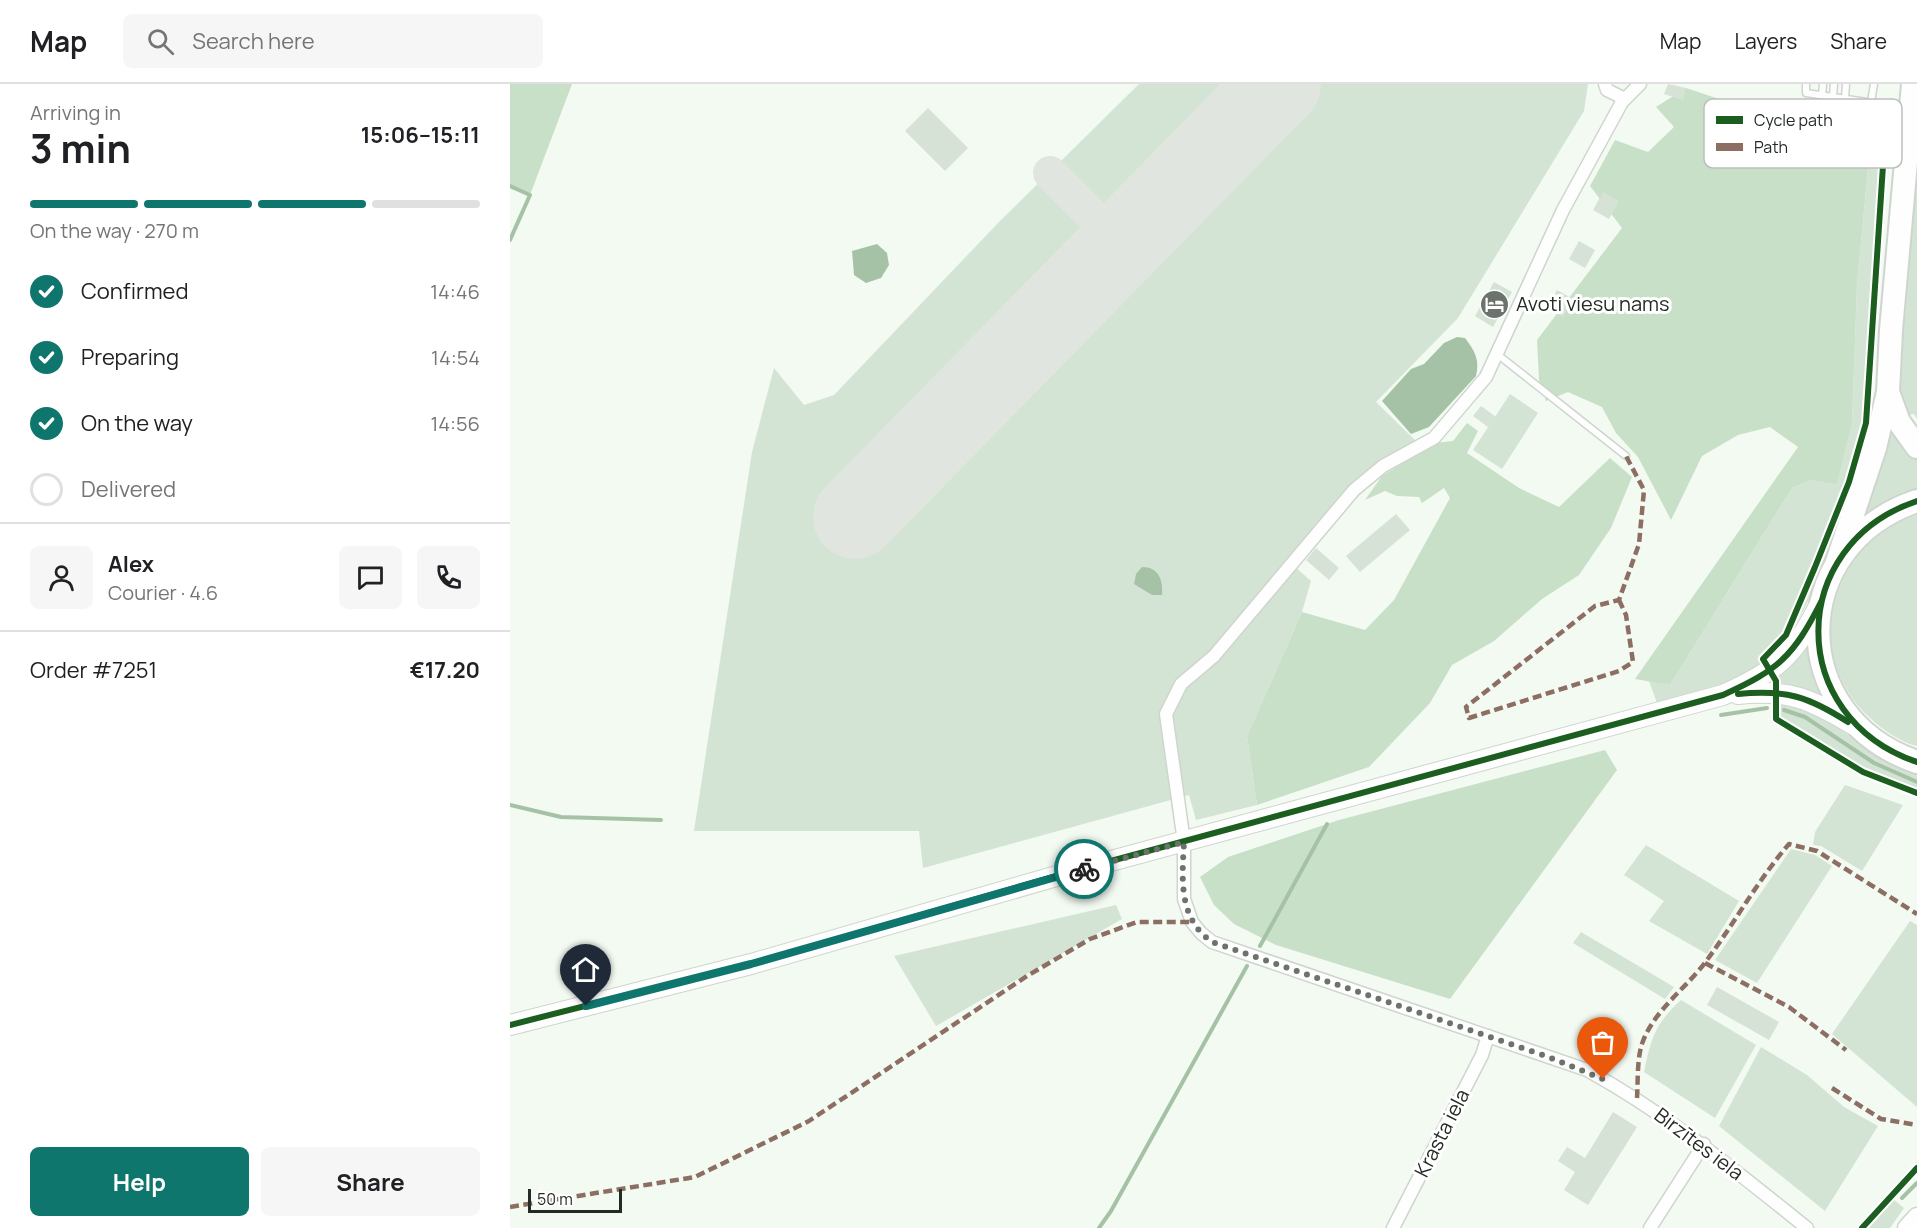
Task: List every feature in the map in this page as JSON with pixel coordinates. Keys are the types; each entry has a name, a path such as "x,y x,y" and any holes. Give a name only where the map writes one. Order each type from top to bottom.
{"highway":[{"path":"1913,84 1891,330 1888,392 1864,484 1853,508 1837,562 1821,602 1818,621 1821,660 1834,697 1858,728 1886,749 1917,762"},
{"path":"1888,392 1899,422 1917,447"},
{"path":"1837,562 1852,541 1871,523 1894,510 1917,501"}],"main road":[{"path":"510,1025 751,964 1184,842 1724,695 1756,681 1781,662 1799,641 1821,602"},
{"path":"1724,695 1768,692 1795,695 1814,701 1858,728"},
{"path":"1907,1228 1917,1217"}],"street":[{"path":"1605,84 1607,90 1625,99"},
{"name":"Birzītes iela","path":"1640,84 1625,99 1563,210 1486,377 1434,438 1383,466 1354,490 1214,656 1181,684 1166,714 1184,842 1184,899 1192,922 1212,942 1587,1070 1637,1098 1704,1144 1807,1228"},
{"name":"Krasta iela","path":"1393,1228 1482,1055 1488,1036"},
{"path":"1650,1228 1704,1144"}],"lane":[{"path":"1806,84 1806,93 1852,99"},
{"path":"1822,95 1823,84"},
{"path":"1833,96 1834,84"},
{"path":"1845,98 1846,84"},
{"path":"1872,99 1874,84"},
{"path":"1902,107 1911,108"},
{"path":"1497,354 1626,456"}],"shaded area":[{"path":"510,84 572,84 530,195 510,186"},
{"path":"1139,84 1588,84 1584,111 1458,318 1376,402 1418,443 1360,476 1293,556 1294,566 1311,581 1302,612 1247,736 1257,805 1196,820 1189,795 923,868 919,831 694,831 752,452 774,368 804,405 834,395 999,222"},
{"path":"1686,88 1719,99 1704,99 1704,168 1868,168 1857,285 1852,424 1837,484 1811,480 1792,488 1670,685 1635,679 1798,447 1770,427 1738,435 1702,456 1671,520 1638,457 1616,433 1602,407 1568,392 1546,401 1539,380 1537,340 1622,228 1590,186 1615,140 1648,152 1674,127 1656,107"},
{"path":"1917,135 1917,419 1914,414 1908,415 1899,387 1900,343"},
{"path":"1868,168 1882,168 1866,395 1861,434 1852,467 1797,606 1784,632 1761,656 1763,666 1748,676 1657,703 1649,681 1670,685 1792,488 1811,480 1837,483 1852,424 1857,285"},
{"path":"877,244 887,253 889,265 881,278 866,283 854,275 852,251"},
{"path":"1457,337 1465,338 1474,352 1477,360 1476,376 1429,427 1411,434 1382,401 1411,369 1424,364 1444,343"},
{"path":"1510,394 1538,413 1502,469 1473,450"},
{"path":"1467,423 1478,431 1467,453 1519,488 1559,507 1610,458 1632,477 1611,528 1579,575 1542,599 1494,641 1452,665 1430,703 1369,767 1257,805 1247,736 1302,612 1365,630 1394,600 1450,498 1444,488 1422,503 1419,497 1397,496 1385,491 1365,500 1382,476 1434,443 1453,441"},
{"path":"1867,427 1870,427 1853,486 1817,583 1802,613 1786,640 1768,662 1767,659 1788,636 1796,622 1848,492"},
{"path":"1887,428 1895,428 1917,458 1917,490 1883,502 1864,514"},
{"path":"1917,515 1917,746 1898,739 1880,727 1848,692 1836,663 1831,633 1835,603 1845,575 1863,550 1887,529"},
{"path":"1142,567 1152,569 1159,575 1162,595 1152,595 1134,584 1136,574"},
{"path":"1807,645 1814,682 1820,695 1780,685 1778,675"},
{"path":"1779,701 1806,707 1827,719 1869,751 1917,774 1917,790 1860,767 1784,723 1778,718"},
{"path":"1605,750 1617,770 1450,999 1276,945 1234,924 1214,905 1200,877 1228,857 1339,820"},
{"path":"1845,785 1903,805 1862,871 1821,846 1813,845 1815,832"},
{"path":"1646,845 1739,901 1707,954 1649,921 1664,901 1624,875"},
{"path":"1791,849 1815,855 1832,866 1757,983 1715,960"},
{"path":"1116,905 1122,919 936,1026 894,956"},
{"path":"1910,921 1917,925 1917,1107 1832,1034"},
{"path":"1581,932 1674,987 1665,999 1573,943"},
{"path":"1681,1000 1756,1045 1715,1118 1644,1072 1655,1032"},
{"path":"1761,1047 1807,1075 1844,1107 1878,1126 1825,1211 1719,1126"},
{"path":"1893,1199 1904,1208 1890,1228 1867,1228"}],"building":[{"path":"1668,84 1686,88 1683,100 1664,94"},
{"path":"928,108 968,148 945,171 905,131"},
{"path":"1603,192 1619,201 1609,219 1593,210"},
{"path":"1579,241 1595,250 1585,268 1569,259"},
{"path":"1494,282 1512,292 1493,327 1475,316"},
{"path":"1557,290 1573,299 1563,317 1547,308"},
{"path":"1481,406 1496,417 1488,427 1473,416"},
{"path":"1396,514 1410,530 1360,572 1346,556"},
{"path":"1316,548 1339,568 1329,580 1306,560"},
{"path":"1717,987 1779,1022 1769,1040 1707,1005"},
{"path":"1613,1112 1637,1127 1588,1205 1564,1190 1575,1172 1558,1161 1567,1147 1585,1158"}],"waterway":[{"path":"510,186 530,195 510,240"},
{"path":"1721,715 1767,708"},
{"path":"1784,710 1805,717 1874,763 1917,782"},
{"path":"510,805 561,817 661,820"},
{"path":"1260,946 1327,824"},
{"path":"1099,1228 1111,1211 1247,966"},
{"path":"1902,1198 1917,1183"}],"taxiway":[{"path":"1050,173 1122,245"}],"runway":[{"path":"855,517 1279,84"}],"marked path":[{"path":"1619,600 1626,615 1633,662 1619,671 1469,718 1466,707 1595,606 1619,600 1639,544 1644,490 1626,456"},
{"path":"1637,1098 1638,1066 1646,1034 1661,1011 1707,960 1767,872 1789,844 1817,851 1917,914"},
{"path":"510,1207 695,1177 809,1121 1027,976 1090,939 1137,922 1192,922"},
{"path":"1705,963 1789,1007 1846,1050"},
{"path":"1832,1088 1881,1119 1917,1125"}],"cycle path":[{"path":"1883,168 1866,423 1849,482 1786,635 1763,659 1776,681 1776,719 1863,772 1917,793"},
{"path":"1917,501 1874,523 1843,554 1825,591 1818,631 1824,671 1843,708 1874,740 1917,762"},
{"path":"510,1025 751,964 1074,871 1723,695 1758,678 1782,660 1802,636 1821,602"},
{"path":"1738,694 1770,693 1796,697 1821,706 1848,722"},
{"path":"1862,1228 1917,1168"}],"way so far":[{"path":"1084,869 1184,842 1182,872 1184,899 1192,922 1212,942 1587,1070 1603,1079"}],"place":[{"name":"Avoti viesu nams","path":"1495,304"}],"route":[{"path":"586,1006 751,964 1084,869"}]}
